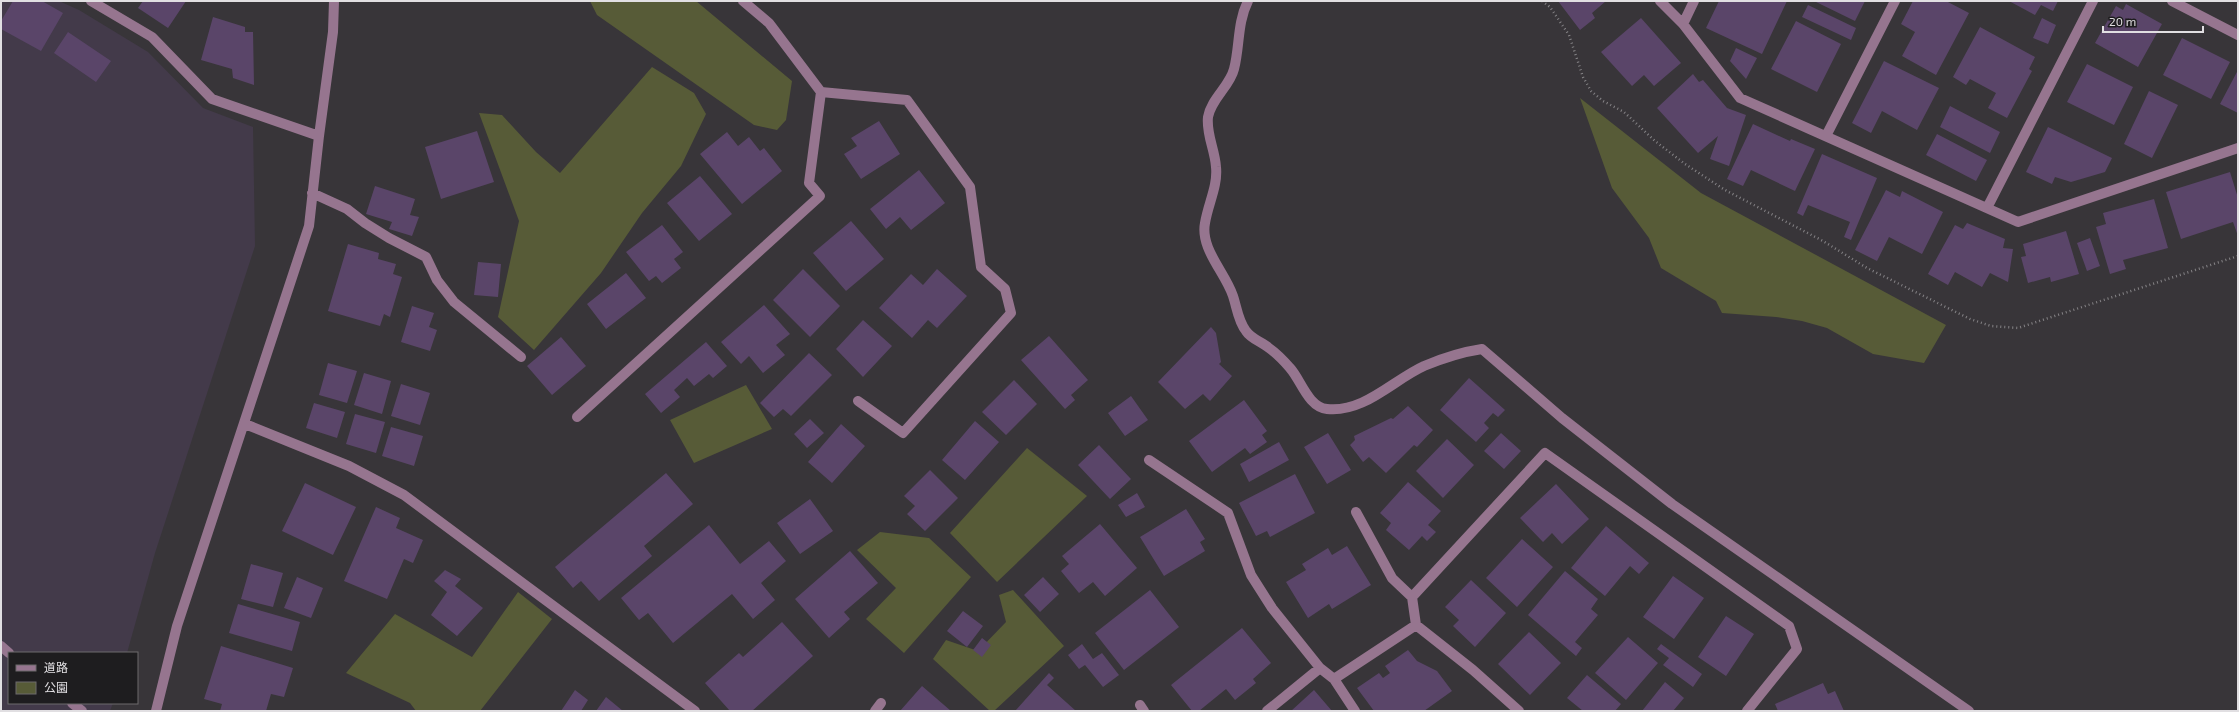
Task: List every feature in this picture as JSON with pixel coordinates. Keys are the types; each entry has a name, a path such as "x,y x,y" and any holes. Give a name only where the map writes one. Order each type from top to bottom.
{"street":[{"path":"91,1 152,37 212,99 319,136"},
{"path":"156,711 177,626 245,424 309,226 333,32 334,1"},
{"path":"577,417 820,196 809,183 821,92 769,23 743,1"},
{"path":"1248,1 1241,14 1234,71 1208,116 1210,140 1216,167 1215,186 1204,224 1207,242 1214,260 1226,278 1233,296 1240,323 1247,333 1270,348 1290,367 1302,384 1311,401 1326,409 1347,407 1369,400 1423,366 1459,353 1482,349 1562,418 1672,504 1969,711"},
{"path":"1660,1 1682,24 1740,98 2018,222 2238,148"},
{"path":"1682,24 1694,1"},
{"path":"1826,136 1895,1"},
{"path":"1987,208 2093,1"},
{"path":"2172,1 2238,35"},
{"path":"821,92 907,100 970,186 981,267 1005,289 1011,313 904,434 858,400"},
{"path":"312,193 346,209 389,238 426,257 437,280 454,302 521,357"},
{"path":"245,424 349,466 404,495 695,711"},
{"path":"1412,597 1545,453 1789,626 1797,649 1747,711"},
{"path":"1149,460 1228,513 1251,575 1272,608 1320,668 1334,679 1355,711"},
{"path":"1356,512 1392,578 1412,597 1416,625 1473,670 1519,711"},
{"path":"1334,679 1416,625"},
{"path":"1267,711 1320,668"},
{"path":"73,704 82,711"}],"path":[{"path":"1542,1 1550,7 1568,35 1583,77 1591,90 1603,101 1624,112 1655,141 1685,164 1725,190 1823,241 1867,268 1970,319 1991,326 2018,328 2238,256"}],"shaded area":[{"path":"1,1 59,1 79,10 148,52 203,108 253,127 255,246 155,553 127,652 8,652 8,704 113,704 110,711 1,711"}],"green space":[{"path":"590,1 696,1 792,81 786,120 777,130 754,125 597,15"},
{"path":"652,67 694,93 706,114 681,166 642,213 601,273 534,350 498,317 519,221 479,113 502,115 536,152 560,173"},
{"path":"1580,98 1701,193 1946,325 1924,363 1873,354 1827,328 1802,321 1776,317 1722,313 1716,301 1661,268 1649,238 1612,188"},
{"path":"746,385 772,429 694,463 670,420"},
{"path":"1027,448 1087,496 997,582 950,533"},
{"path":"880,532 929,538 971,577 904,653 866,619 896,588 857,550"},
{"path":"1013,590 1064,646 994,711 990,711 933,659 946,640 978,651 1006,622 999,595"},
{"path":"518,592 552,619 480,711 416,711 410,703 346,673 395,614 472,657"}],"building":[{"path":"13,1 42,1 63,13 41,51 1,29 1,21"},
{"path":"143,1 186,1 168,28 138,8"},
{"path":"1558,1 1606,1 1592,13 1595,18 1580,30"},
{"path":"1719,1 1787,1 1762,54 1706,28"},
{"path":"1814,1 1865,1 1855,21"},
{"path":"1913,1 1946,1 1969,13 1936,75 1902,56 1915,32 1901,24"},
{"path":"2009,1 2058,1 2053,11 2041,5 2035,15"},
{"path":"2126,4 2162,24 2138,67 2095,43 2116,6 2123,10"},
{"path":"1808,5 1856,28 1851,40 1802,17"},
{"path":"213,17 245,27 245,32 253,32 254,85 233,78 232,69 201,60"},
{"path":"1641,18 1681,63 1654,86 1644,75 1632,86 1601,52"},
{"path":"2042,18 2056,25 2048,44 2033,38"},
{"path":"1796,21 1841,44 1817,92 1771,69"},
{"path":"1980,27 2035,57 2029,69 2032,71 2007,118 1988,108 1996,93 1970,79 1966,85 1953,77"},
{"path":"68,32 111,61 96,82 54,53"},
{"path":"2182,38 2230,62 2211,99 2163,75"},
{"path":"1736,48 1757,58 1746,79 1730,61"},
{"path":"1884,61 1939,88 1917,130 1882,111 1871,133 1852,123"},
{"path":"2087,64 2133,87 2114,125 2067,102"},
{"path":"2238,70 2238,113 2220,104"},
{"path":"1693,74 1699,82 1703,80 1727,108 1746,115 1729,166 1710,159 1718,136 1698,153 1657,108"},
{"path":"2149,91 2178,105 2152,158 2124,144"},
{"path":"1950,106 2000,132 1990,153 1940,127"},
{"path":"879,121 900,154 861,179 844,154 857,146 851,138"},
{"path":"1753,124 1790,141 1791,139 1815,149 1795,191 1751,170 1743,186 1727,179"},
{"path":"2048,127 2112,158 2105,172 2071,182 2055,177 2052,184 2026,172"},
{"path":"477,131 494,182 441,199 425,147"},
{"path":"727,132 738,146 749,137 760,151 764,148 782,171 742,204 700,154"},
{"path":"1937,134 1987,160 1976,181 1926,155"},
{"path":"1822,154 1877,178 1851,240 1844,237 1850,222 1808,205 1803,216 1797,213"},
{"path":"919,170 945,203 911,230 900,217 886,229 870,209"},
{"path":"2230,172 2238,198 2238,236 2233,222 2181,239 2166,192"},
{"path":"700,176 732,214 699,241 667,203"},
{"path":"375,186 415,199 410,215 419,217 412,236 389,229 392,222 366,214"},
{"path":"1886,190 1900,197 1902,191 1943,212 1922,254 1889,237 1877,261 1855,250"},
{"path":"2154,199 2168,248 2123,260 2126,269 2110,274 2096,227 2106,224 2103,213"},
{"path":"851,221 884,259 846,291 813,253"},
{"path":"1967,223 2005,239 2003,248 2013,249 2008,282 1990,273 1982,287 1955,272 1948,285 1928,274 1955,225 1963,229"},
{"path":"662,225 683,252 674,259 681,268 662,283 656,276 649,281 626,252"},
{"path":"2066,231 2079,274 2051,282 2050,277 2028,283 2021,257 2026,256 2023,244"},
{"path":"2090,238 2100,266 2087,271 2077,243"},
{"path":"348,244 379,253 378,259 396,264 393,274 402,277 390,317 384,314 380,326 328,311"},
{"path":"478,262 501,264 498,297 474,295"},
{"path":"803,269 840,306 810,337 773,300"},
{"path":"937,269 967,296 937,328 928,320 912,338 879,308 911,274 923,285"},
{"path":"626,273 646,298 606,329 587,304"},
{"path":"764,305 790,334 776,345 785,355 763,373 749,356 741,364 721,342"},
{"path":"412,306 434,313 429,327 437,330 430,351 401,342"},
{"path":"863,320 892,346 863,377 836,349"},
{"path":"1211,327 1216,333 1221,362 1219,364 1232,376 1210,401 1203,394 1185,409 1158,382"},
{"path":"1049,336 1088,380 1071,395 1075,400 1065,409 1021,360"},
{"path":"561,337 586,366 552,395 527,366"},
{"path":"706,342 727,366 713,378 709,374 694,386 687,378 674,390 680,397 661,413 645,394"},
{"path":"809,353 832,375 791,416 783,409 774,417 760,403"},
{"path":"328,363 357,371 347,403 319,395"},
{"path":"364,373 391,381 382,414 354,405"},
{"path":"1469,378 1505,410 1498,417 1493,413 1484,423 1489,428 1476,442 1440,410"},
{"path":"1014,380 1037,404 1006,435 982,412"},
{"path":"401,384 430,393 420,425 391,416"},
{"path":"1131,396 1148,420 1125,436 1108,413"},
{"path":"1244,400 1267,431 1262,435 1267,442 1250,454 1245,448 1212,472 1189,441"},
{"path":"314,403 345,412 337,438 306,428"},
{"path":"1408,406 1433,430 1417,447 1414,445 1386,473 1369,457 1363,462 1350,445 1355,440 1354,436 1391,418 1393,419"},
{"path":"355,414 385,422 376,453 346,444"},
{"path":"810,419 824,433 807,448 794,434"},
{"path":"975,421 999,442 965,480 942,460"},
{"path":"841,424 865,446 832,483 808,462"},
{"path":"391,427 423,436 414,466 382,456"},
{"path":"1328,433 1351,470 1327,484 1304,447"},
{"path":"1501,433 1521,451 1504,469 1484,451"},
{"path":"1447,439 1474,465 1443,498 1416,471"},
{"path":"1279,442 1289,460 1249,482 1240,464"},
{"path":"1099,445 1131,479 1110,499 1078,465"},
{"path":"930,470 958,498 925,531 907,514 915,506 904,496"},
{"path":"666,473 693,504 644,546 652,556 599,601 581,581 573,588 555,567"},
{"path":"1295,474 1315,513 1270,537 1267,531 1256,536 1239,503"},
{"path":"1408,482 1441,511 1428,525 1436,532 1427,541 1422,536 1409,550 1386,530 1391,523 1380,513"},
{"path":"305,483 356,507 333,555 282,531"},
{"path":"1556,484 1589,519 1562,544 1552,533 1543,542 1520,518"},
{"path":"1137,493 1145,507 1126,517 1118,505"},
{"path":"810,499 833,531 800,554 777,523"},
{"path":"376,507 400,518 396,528 423,540 413,563 404,559 387,599 344,581"},
{"path":"1186,509 1205,539 1200,542 1205,551 1164,576 1140,537"},
{"path":"1100,524 1137,568 1105,596 1093,582 1079,593 1061,571 1069,564 1062,556"},
{"path":"709,525 740,564 769,541 786,561 761,583 775,600 753,619 732,594 673,643 648,613 639,620 621,598"},
{"path":"1606,526 1649,563 1639,574 1630,566 1605,596 1571,568"},
{"path":"1522,539 1553,567 1517,607 1486,578"},
{"path":"1347,546 1371,585 1332,609 1329,604 1308,618 1286,582 1306,570 1302,564 1328,548 1332,555"},
{"path":"850,551 878,583 844,612 850,619 829,638 795,599"},
{"path":"251,564 283,573 273,607 241,599"},
{"path":"445,570 461,579 455,586 483,608 457,636 431,615 447,592 434,581"},
{"path":"1565,571 1598,599 1591,609 1598,615 1575,642 1582,648 1576,656 1528,615"},
{"path":"1673,576 1704,598 1674,639 1643,617"},
{"path":"297,577 323,588 311,618 284,608"},
{"path":"1043,577 1059,594 1040,612 1024,595"},
{"path":"1471,580 1506,613 1475,647 1453,626 1459,620 1445,607"},
{"path":"1150,590 1179,627 1124,670 1095,633"},
{"path":"238,604 300,622 292,651 229,633"},
{"path":"963,611 983,626 967,647 947,631"},
{"path":"1726,616 1754,634 1726,676 1698,657"},
{"path":"782,622 813,656 752,711 730,711 705,683 739,653 743,657"},
{"path":"1242,628 1271,663 1253,679 1256,683 1235,700 1226,689 1199,711 1192,711 1171,685"},
{"path":"1529,632 1561,663 1530,695 1498,664"},
{"path":"1628,637 1658,663 1626,700 1595,673"},
{"path":"982,638 991,645 982,657 973,650"},
{"path":"1082,644 1093,659 1102,653 1119,675 1103,687 1085,665 1079,669 1068,655"},
{"path":"1661,644 1702,674 1693,687 1663,665 1669,658 1657,649"},
{"path":"221,646 293,668 284,697 271,694 266,711 220,711 222,704 204,699"},
{"path":"1408,650 1417,661 1437,671 1452,691 1424,711 1374,711 1357,688 1379,673 1383,678 1390,673 1385,666"},
{"path":"1049,673 1054,678 1047,685 1076,711 1015,711"},
{"path":"1587,675 1621,704 1615,711 1583,711 1567,698"},
{"path":"1665,682 1684,698 1673,711 1642,711"},
{"path":"1823,683 1828,694 1835,691 1844,711 1778,711 1775,704"},
{"path":"922,686 951,711 900,711"},
{"path":"575,690 588,700 581,711 561,711"},
{"path":"1314,690 1332,711 1291,711"},
{"path":"606,697 623,711 596,711"}]}
